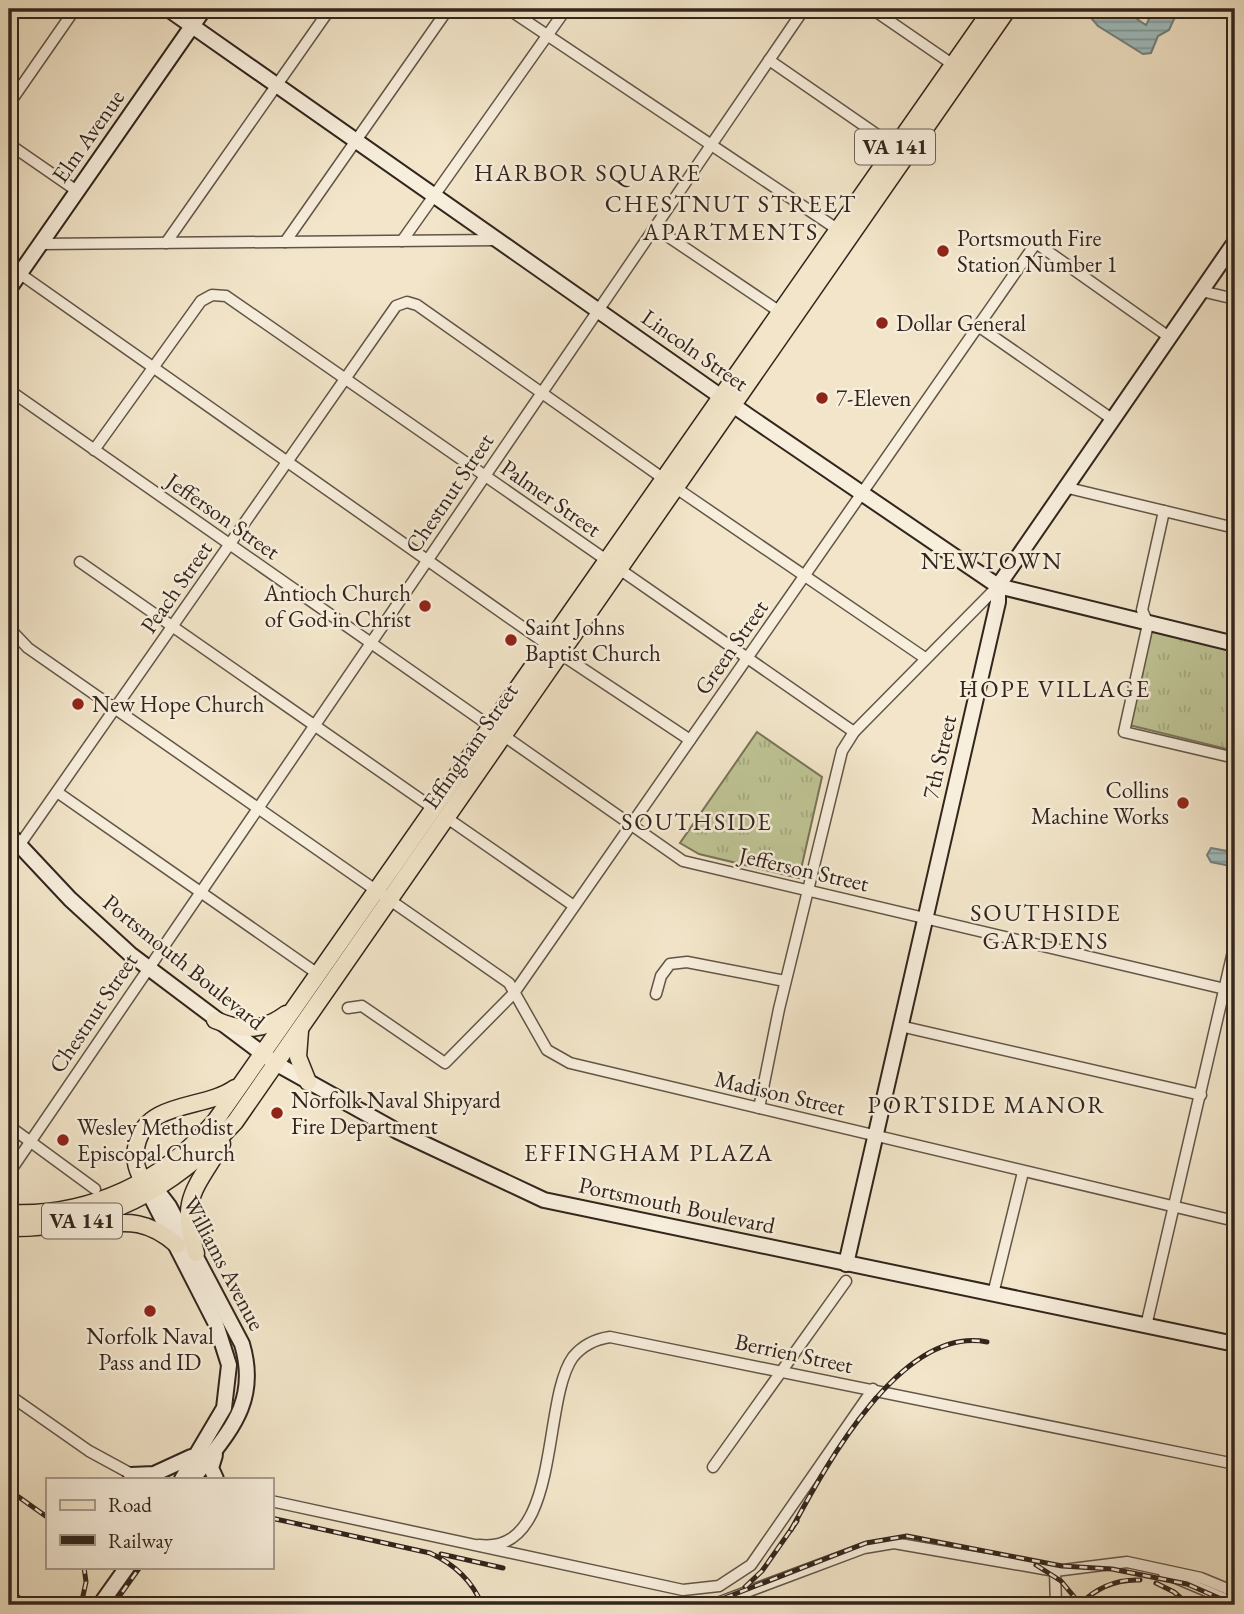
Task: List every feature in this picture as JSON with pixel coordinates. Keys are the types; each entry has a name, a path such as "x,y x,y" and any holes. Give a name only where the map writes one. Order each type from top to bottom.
{"main road":[{"name":"Effingham Street","path":"149,1188 158,1172 200,1139 251,1071 269,1058 301,1024 389,900 440,813 958,69 992,9"},
{"name":"Effingham Street","path":"728,400 780,312 844,233 895,147 1008,9"},
{"name":"Effingham Street","path":"15,1228 57,1226 94,1218 149,1188 177,1177 235,1122 296,1007 375,890 440,813"},
{"path":"215,1020 239,1028 260,1028 296,1007"},
{"path":"301,1024 298,1058 308,1082"},
{"path":"149,1188 135,1159 139,1135 155,1117 221,1097 251,1071"},
{"path":"196,1254 188,1228 188,1203 195,1186 235,1122"},
{"path":"139,1135 142,1153 158,1172 177,1177"},
{"name":"Effingham Street","path":"9,1213 70,1209 123,1191 149,1188"},
{"path":"15,1228 75,1230 135,1222 158,1229 177,1245"}],"street":[{"path":"9,104 75,9"},
{"name":"Lincoln Street","path":"168,9 998,586 1235,644"},
{"name":"Elm Avenue","path":"9,289 14,270 40,244 204,9"},
{"path":"166,243 330,9"},
{"path":"285,242 448,9"},
{"path":"508,9 844,233"},
{"path":"402,241 566,9"},
{"name":"Chestnut Street","path":"9,1173 804,9"},
{"path":"872,9 958,69"},
{"path":"1224,9 1235,17"},
{"path":"769,60 895,147"},
{"path":"9,144 77,191"},
{"path":"654,227 780,312"},
{"path":"40,244 498,240"},
{"name":"7th Street","path":"846,1264 998,602 998,586 1235,242"},
{"name":"Green Street","path":"348,1007 362,1006 445,1063 514,993 1035,243 1169,337"},
{"path":"14,270 555,650 690,740"},
{"path":"1201,291 1235,299"},
{"name":"Palmer Street","path":"153,367 201,301 212,295 226,296 854,732"},
{"name":"Peach Street","path":"9,860 345,378 401,303 417,304 541,392"},
{"path":"978,326 1112,419"},
{"path":"94,450 153,367"},
{"name":"Jefferson Street","path":"9,390 683,860 1225,989"},
{"path":"541,392 925,658"},
{"path":"1064,488 1235,528"},
{"path":"1164,511 1142,610 1147,624 1124,732 1235,758"},
{"path":"80,562 575,906"},
{"path":"759,1108 785,981 842,751 854,732 998,586"},
{"name":"Madison Street","path":"9,628 28,648 509,983 547,1050 570,1063 1235,1221"},
{"path":"57,792 318,974"},
{"name":"Portsmouth Boulevard","path":"9,834 70,899 147,968 269,1058 397,1131 544,1200 1235,1344"},
{"path":"1146,1326 1235,943"},
{"path":"656,994 661,976 670,964 687,962 785,981"},
{"path":"901,1026 1201,1095"},
{"path":"9,1126 95,1189"},
{"path":"993,1294 1023,1172"},
{"name":"Williams Avenue","path":"149,1188 166,1199 242,1344 247,1366 244,1401 220,1444 194,1478"},
{"name":"Williams Avenue","path":"149,1188 221,1335 229,1365 224,1408 183,1478"},
{"path":"713,1467 846,1281"},
{"name":"Berrien Street","path":"479,1545 492,1545 511,1538 532,1516 566,1370 576,1353 587,1344 602,1338 617,1337 1235,1464"},
{"path":"273,1501 479,1545 506,1554 683,1590 719,1586 748,1569 757,1559 873,1389"},
{"path":"9,1395 89,1451 137,1478 164,1470 197,1451"},
{"path":"216,1478 211,1464 220,1444"},
{"path":"712,1605 880,1544 906,1544 1055,1571 1118,1561 1201,1578 1235,1592"},
{"path":"1150,1567 1235,1603"},
{"path":"100,1605 126,1568"},
{"path":"1055,1571 1056,1605"}],"green space":[{"path":"1152,630 1235,650 1235,751 1129,725"},
{"path":"757,732 822,777 799,878 699,854 680,843"}],"water":[{"path":"1092,9 1122,9 1146,25 1154,9 1181,9 1182,14 1174,19 1169,30 1158,36 1151,53 1143,54 1098,26 1091,18"},
{"path":"1211,848 1232,852 1235,860 1230,866 1211,862 1207,855"}],"railway":[{"path":"791,1530 845,1438 896,1377 925,1355 955,1343 987,1342"},
{"path":"9,1490 46,1516"},
{"path":"273,1518 430,1553 461,1574 482,1605"},
{"path":"745,1587 762,1571 797,1521"},
{"path":"694,1605 722,1599 866,1543 907,1536 1062,1566 1112,1569 1187,1584 1235,1605"},
{"path":"441,1554 503,1568"},
{"path":"1036,1565 1061,1581 1081,1605"},
{"path":"81,1605 86,1582 84,1568"},
{"path":"113,1605 139,1568"},
{"path":"1079,1605 1107,1586 1140,1580"},
{"path":"1156,1583 1174,1592 1189,1605"},
{"path":"9,1588 26,1605"},
{"path":"612,1605 648,1600 693,1605"}],"place":[{"name":"Portsmouth Fire Station Number 1","path":"943,251"},
{"name":"Dollar General","path":"882,323"},
{"name":"7-Eleven","path":"822,398"},
{"name":"Antioch Church of God in Christ","path":"425,606"},
{"name":"Saint Johns Baptist Church","path":"511,640"},
{"name":"New Hope Church","path":"78,704"},
{"name":"Collins Machine Works","path":"1183,803"},
{"name":"Norfolk Naval Shipyard Fire Department","path":"277,1113"},
{"name":"Wesley Methodist Episcopal Church","path":"63,1140"},
{"name":"Norfolk Naval Pass and ID","path":"150,1311"}],"district":[{"name":"HARBOR SQUARE","path":"588,173"},
{"name":"CHESTNUT STREET APARTMENTS","path":"731,218"},
{"name":"NEWTOWN","path":"992,561"},
{"name":"HOPE VILLAGE","path":"1055,689"},
{"name":"SOUTHSIDE","path":"697,822"},
{"name":"SOUTHSIDE GARDENS","path":"1046,927"},
{"name":"PORTSIDE MANOR","path":"987,1105"},
{"name":"EFFINGHAM PLAZA","path":"649,1153"}]}
